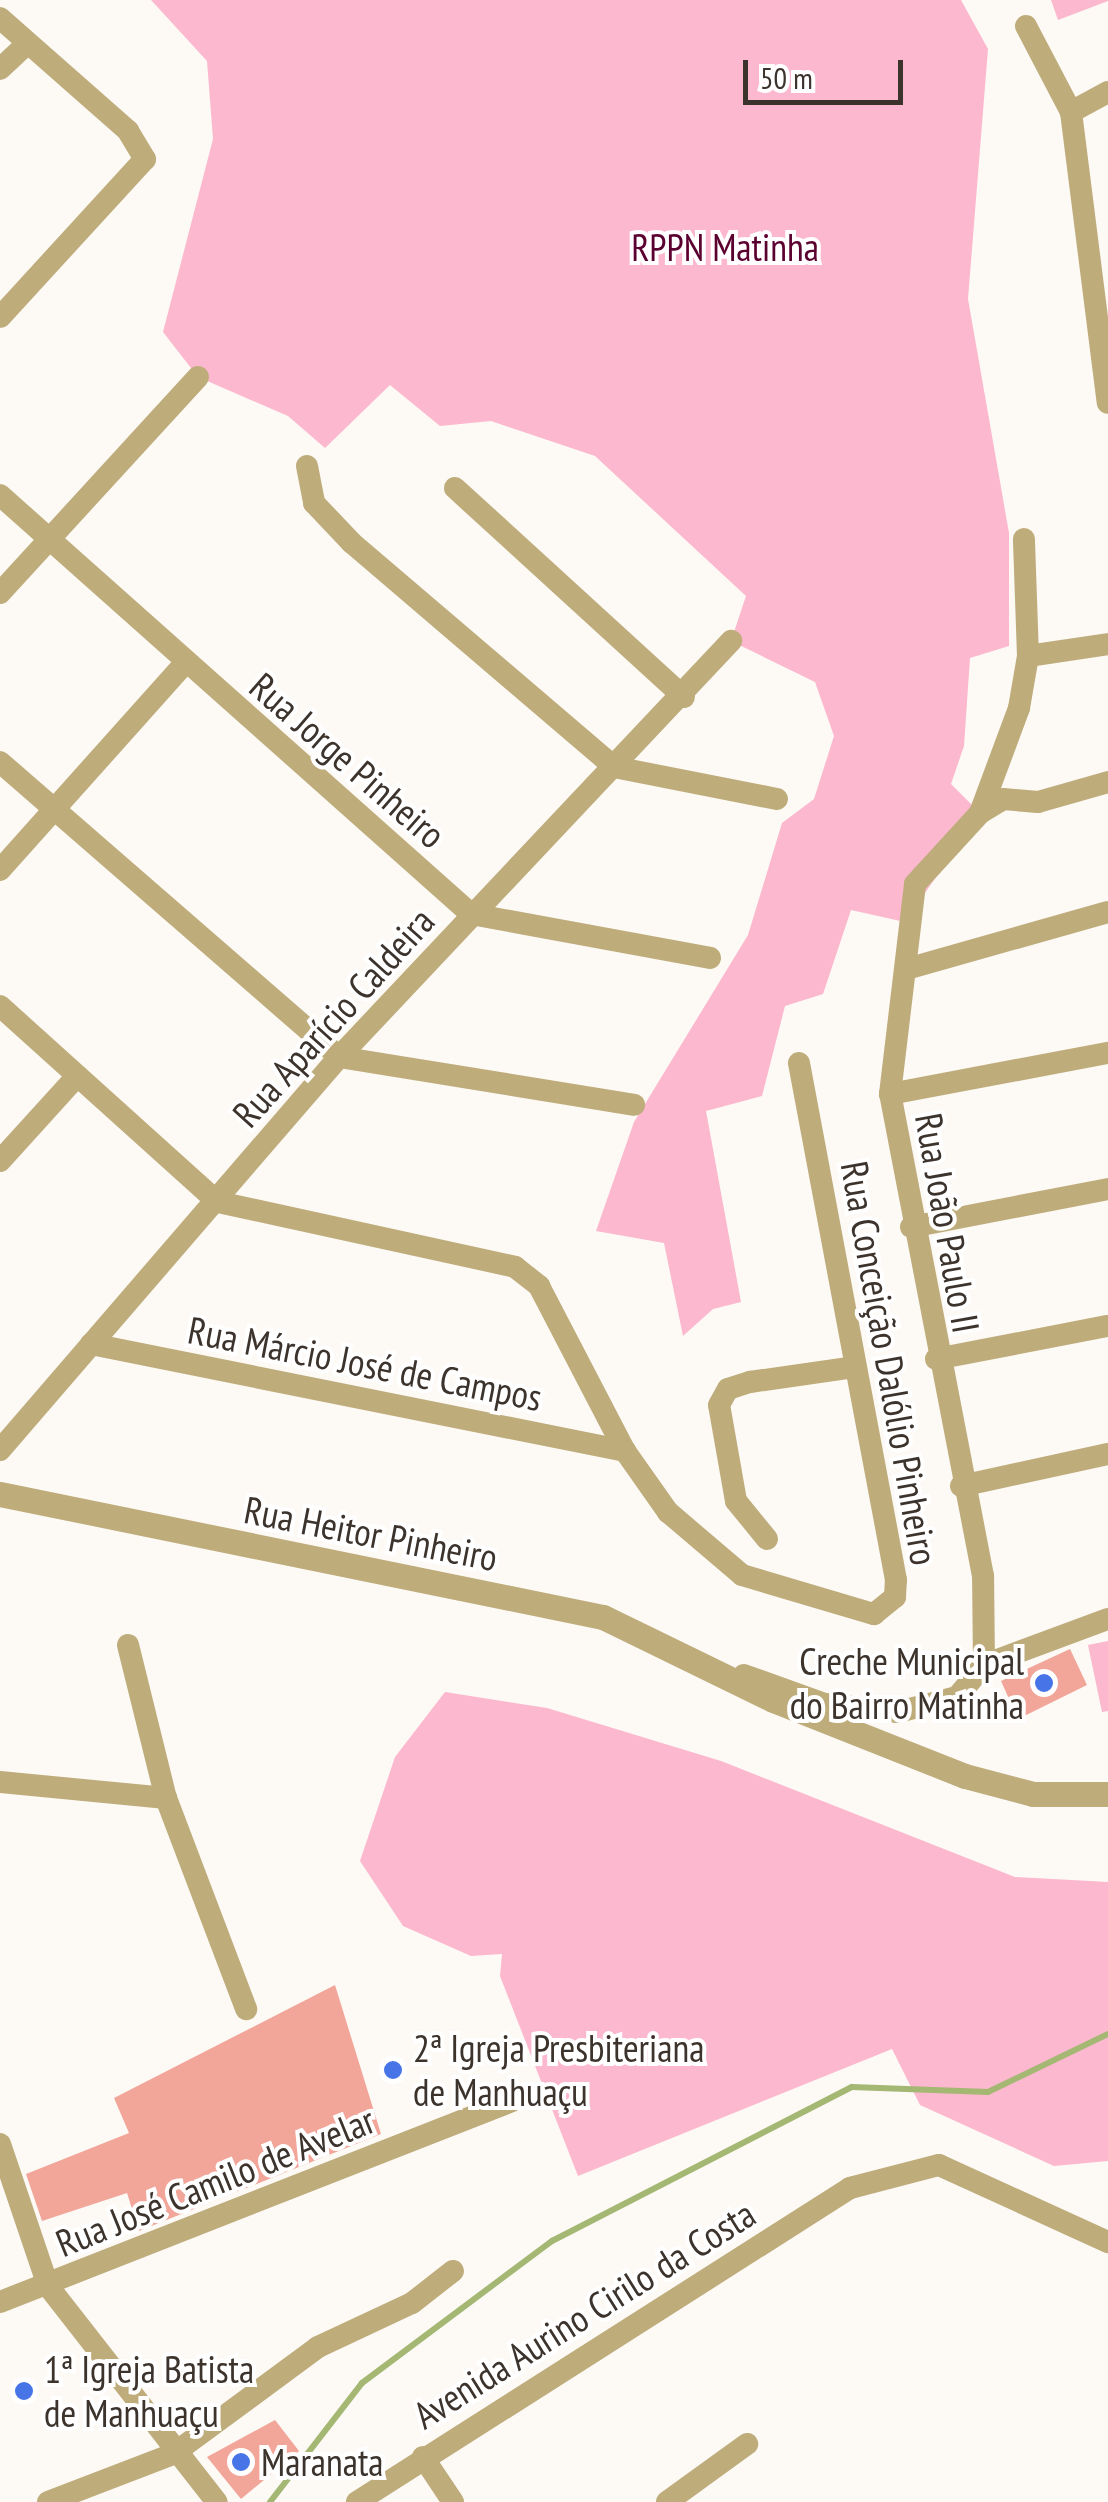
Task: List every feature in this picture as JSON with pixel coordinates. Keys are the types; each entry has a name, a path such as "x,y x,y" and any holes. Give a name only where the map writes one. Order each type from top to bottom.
{"street":[{"path":"0,18 128,131 145,160 0,316"},
{"path":"1026,26 1071,112 1084,246 1108,403"},
{"path":"0,69 27,44"},
{"path":"1071,112 1108,92"},
{"path":"1084,246 1108,233"},
{"path":"0,593 198,378"},
{"path":"307,466 314,503 352,543 614,767 777,799"},
{"path":"455,488 684,697"},
{"name":"Rua Jorge Pinheiro","path":"0,495 184,664 471,914"},
{"name":"Rua João Paulo II","path":"984,1665 983,1576 936,1359 890,1094 910,968 905,922 915,884 980,813 1006,757 1028,656 1024,538"},
{"name":"Rua Aparício Caldeira","path":"0,1450 218,1202 339,1057 471,914 684,697 732,641"},
{"path":"1028,656 1108,644"},
{"path":"0,870 184,664"},
{"path":"0,762 339,1057 634,1105"},
{"path":"980,813 1003,799 1038,802 1108,782"},
{"path":"910,968 1108,912"},
{"path":"471,914 710,958"},
{"path":"0,1006 218,1202"},
{"path":"890,1094 1108,1053"},
{"name":"Rua Conceição Dalólio Pinheiro","path":"218,1202 515,1266 539,1286 625,1452 668,1512 742,1576 852,1612 888,1609 896,1580 799,1063"},
{"path":"0,1161 77,1076"},
{"path":"912,1227 1108,1189"},
{"path":"936,1359 1108,1326"},
{"name":"Rua Márcio José de Campos","path":"92,1344 625,1452"},
{"path":"767,1539 736,1501 719,1404 728,1389 750,1382 854,1367"},
{"path":"961,1486 1108,1454"},
{"name":"Rua Heitor Pinheiro","path":"0,1494 570,1609 722,1667 773,1700 1000,1788 1108,1794"},
{"path":"722,1667 825,1704 898,1712 957,1697 984,1665 1108,1618"},
{"path":"128,1645 166,1798 246,2009"},
{"path":"0,1782 166,1798"},
{"name":"Rua José Camilo de Avelar","path":"0,2302 512,2101"},
{"path":"0,2144 48,2286 174,2454 217,2502"},
{"name":"Avenida Aurino Cirilo da Costa","path":"356,2502 850,2188 939,2166 1108,2242"},
{"path":"48,2502 174,2454 318,2347 412,2302 453,2271"},
{"path":"666,2502 748,2444"},
{"path":"424,2457 453,2502"}],"green space":[{"name":"RPPN Matinha","path":"151,0 961,0 988,49 968,299 1009,533 1009,646 970,658 964,746 951,784 980,813 905,922 851,910 823,994 785,1006 762,1096 706,1111 741,1302 713,1309 683,1336 664,1243 596,1231 634,1122 748,935 782,823 814,799 834,736 815,682 731,641 746,596 595,456 491,421 440,426 390,385 325,448 288,416 198,377 163,332 213,139 207,61"},
{"path":"1051,0 1108,0 1108,1 1058,20"},
{"path":"1108,1641 1108,1711 1102,1712 1088,1645"},
{"path":"445,1692 547,1708 721,1761 1015,1877 1108,1882 1108,2161 1054,2166 920,2105 892,2049 578,2176 500,1976 502,1954 471,1956 403,1926 360,1861 395,1757"}],"building":[{"name":"Creche Municipal do Bairro Matinha","path":"1070,1649 1087,1685 1018,1719 1001,1681"},
{"path":"335,1985 381,2134 139,2231 127,2193 42,2221 26,2174 129,2133 114,2098"},
{"name":"Maranata","path":"275,2420 299,2451 241,2499 207,2457"}],"waterway":[{"path":"270,2502 362,2383 552,2241 852,2087 988,2092 1108,2034"}],"place":[{"name":"Creche Municipal do Bairro Matinha","path":"1044,1683"},
{"name":"2ª Igreja Presbiteriana de Manhuaçu","path":"393,2070"},
{"name":"1ª Igreja Batista de Manhuaçu","path":"24,2391"},
{"name":"Maranata","path":"241,2462"}]}
